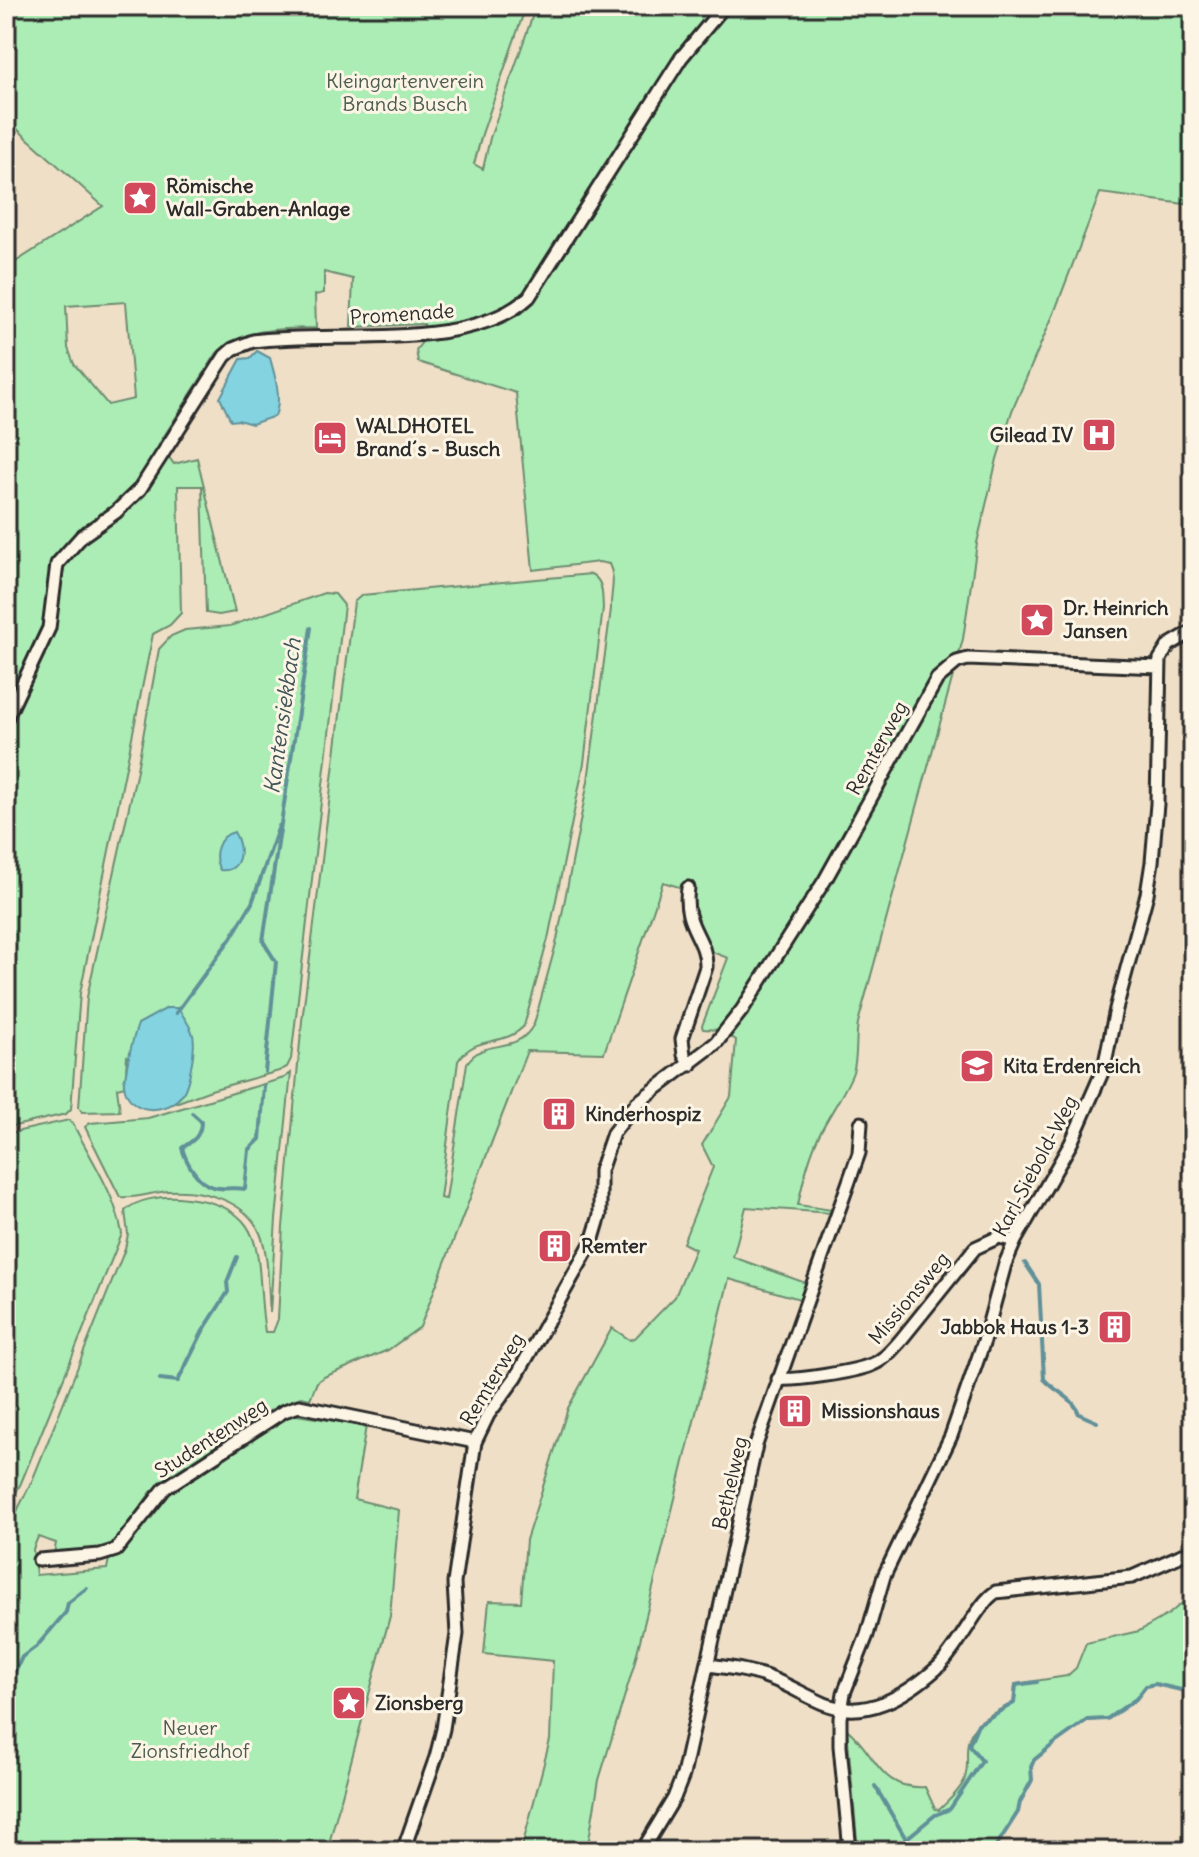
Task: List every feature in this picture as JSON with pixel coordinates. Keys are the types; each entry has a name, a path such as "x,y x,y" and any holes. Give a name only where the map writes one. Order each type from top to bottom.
{"street":[{"name":"Promenade","path":"6,719 49,628 57,564 82,536 116,512 140,489 217,364 233,349 265,339 413,335 476,325 515,309 529,297 681,58 724,6"},
{"path":"1159,667 1165,650 1193,631"},
{"name":"Remterweg","path":"403,1851 443,1729 457,1634 454,1583 475,1442 488,1415 516,1377 592,1242 600,1215 600,1171 613,1133 637,1103 690,1065 726,1032 792,934 937,679 947,668 968,659 1159,667"},
{"name":"Karl-Siebold-Weg","path":"850,1851 840,1746 844,1693 867,1635 884,1576 951,1436 984,1341 1005,1264 1071,1143 1104,1068 1152,862 1157,804 1159,667"},
{"path":"688,888 688,919 706,959 682,1039 684,1055 690,1065"},
{"name":"Bethelweg","path":"642,1851 679,1789 756,1445 859,1153 861,1123"},
{"name":"Missionsweg","path":"778,1379 871,1365 886,1356 900,1341 975,1248 999,1237 1015,1241"},
{"name":"Studentenweg","path":"39,1560 100,1555 116,1550 165,1488 284,1411 299,1406 475,1442"},
{"path":"709,1665 754,1672 841,1709 863,1710 915,1686 951,1655 987,1599 996,1592 1132,1577 1193,1550"}],"green space":[{"path":"6,6 526,6 474,164 483,169 490,138 536,6 1193,6 1193,205 1100,193 1012,411 977,543 963,639 858,1023 853,1072 816,1142 802,1186 798,1205 832,1210 831,1213 746,1207 733,1257 806,1283 800,1299 729,1279 634,1665 599,1780 587,1851 521,1851 550,1740 553,1661 484,1654 489,1601 521,1602 526,1540 568,1408 612,1328 630,1340 635,1338 675,1297 695,1249 683,1243 713,1167 702,1145 731,1097 736,1040 719,1030 703,1029 702,1026 728,958 707,950 690,906 692,891 663,882 604,1053 527,1051 420,1327 388,1350 324,1377 317,1382 310,1399 301,1397 287,1402 162,1483 151,1492 112,1547 54,1554 56,1543 38,1537 33,1549 36,1575 107,1569 109,1559 125,1548 170,1491 290,1414 366,1426 354,1499 399,1510 390,1616 327,1851 6,1851 9,1677 6,1679 6,1533 32,1481 125,1249 128,1234 125,1211 142,1201 178,1197 209,1202 231,1211 245,1224 254,1240 265,1332 273,1332 278,1319 283,1227 302,1021 354,602 362,595 591,574 602,589 603,608 584,763 548,939 524,1026 507,1037 473,1047 458,1061 440,1198 446,1199 467,1063 483,1050 510,1044 527,1034 534,1024 557,940 588,781 613,581 609,564 599,562 533,570 516,393 418,362 416,350 426,337 424,324 351,327 353,279 324,272 324,293 315,295 316,328 276,329 251,334 217,353 159,444 174,464 197,458 235,612 219,615 206,613 202,486 178,486 181,613 170,625 153,634 80,993 71,1109 66,1114 6,1128 6,583 9,575 6,564 6,268 103,206 6,119","holes":["126,302 134,399 108,405 74,364 68,348 66,306"]},
{"path":"324,593 335,594 344,605 291,1059 287,1067 279,1071 167,1106 181,1096 185,1085 127,1056 125,1086 117,1088 120,1111 82,1112 79,1107 87,997 136,775 159,649 171,636 185,630 230,626"},
{"path":"291,1073 270,1313 263,1241 245,1212 222,1199 195,1192 169,1191 120,1197 85,1127 90,1123 148,1118 284,1078"},
{"path":"69,1120 109,1191 122,1234 21,1483 6,1512 6,1134"},
{"path":"1193,1594 1193,1685 1181,1690 1155,1684 1146,1686 1136,1699 1107,1719 1087,1721 1034,1760 1032,1780 1018,1812 993,1851 858,1851 847,1729 888,1777 898,1783 925,1787 935,1809 939,1810 964,1781 971,1733 984,1719 1014,1702 1015,1684 1067,1676 1076,1668 1086,1643 1139,1631 1169,1614"}],"water":[{"path":"257,351 270,358 272,365 278,394 275,416 252,424 231,421 220,398 241,359 250,358"},
{"path":"234,832 239,845 239,858 233,867 220,870 216,859 218,847 228,834"},
{"path":"167,1008 178,1008 192,1032 194,1049 191,1067 181,1096 165,1107 147,1109 132,1101 124,1081 138,1024"}],"waterway":[{"name":"Kantensiekbach","path":"265,1072 276,962 263,941 311,628"},
{"name":"Kantensiekbach","path":"176,1013 231,938 252,903 279,826"},
{"name":"Kantensiekbach","path":"192,1113 201,1121 200,1130 182,1148 193,1171 213,1187 245,1189 249,1150 260,1139 264,1086"},
{"name":"Kantensiekbach","path":"160,1379 178,1381 203,1331 228,1292 227,1282 237,1257"},
{"path":"1025,1263 1039,1284 1044,1379 1073,1403 1079,1414 1097,1422"},
{"name":"Kantensiekbach","path":"11,1680 22,1657 37,1646 66,1612 68,1603 87,1588"},
{"path":"898,1851 906,1839 935,1815 950,1809 982,1761 969,1745 978,1724 1014,1703 1016,1685 1037,1682"},
{"path":"993,1851 1018,1812 1032,1780 1034,1760 1087,1720 1107,1719 1136,1699 1146,1686 1155,1684 1181,1690 1193,1685"},
{"path":"875,1786 906,1839"}],"place":[{"name":"Römische Wall-Graben-Anlage","path":"140,198"},
{"name":"Gilead IV","path":"1099,435"},
{"name":"WALDHOTEL Brand´s - Busch","path":"330,438"},
{"name":"Dr. Heinrich Jansen","path":"1037,620"},
{"name":"Kita Erdenreich","path":"977,1066"},
{"name":"Kinderhospiz","path":"559,1114"},
{"name":"Remter","path":"555,1246"},
{"name":"Jabbok Haus 1-3","path":"1115,1327"},
{"name":"Missionshaus","path":"795,1411"},
{"name":"Zionsberg","path":"349,1703"}],"park label":[{"name":"Kleingartenverein Brands Busch","path":"405,92"},
{"name":"Neuer Zionsfriedhof","path":"190,1740"}]}
